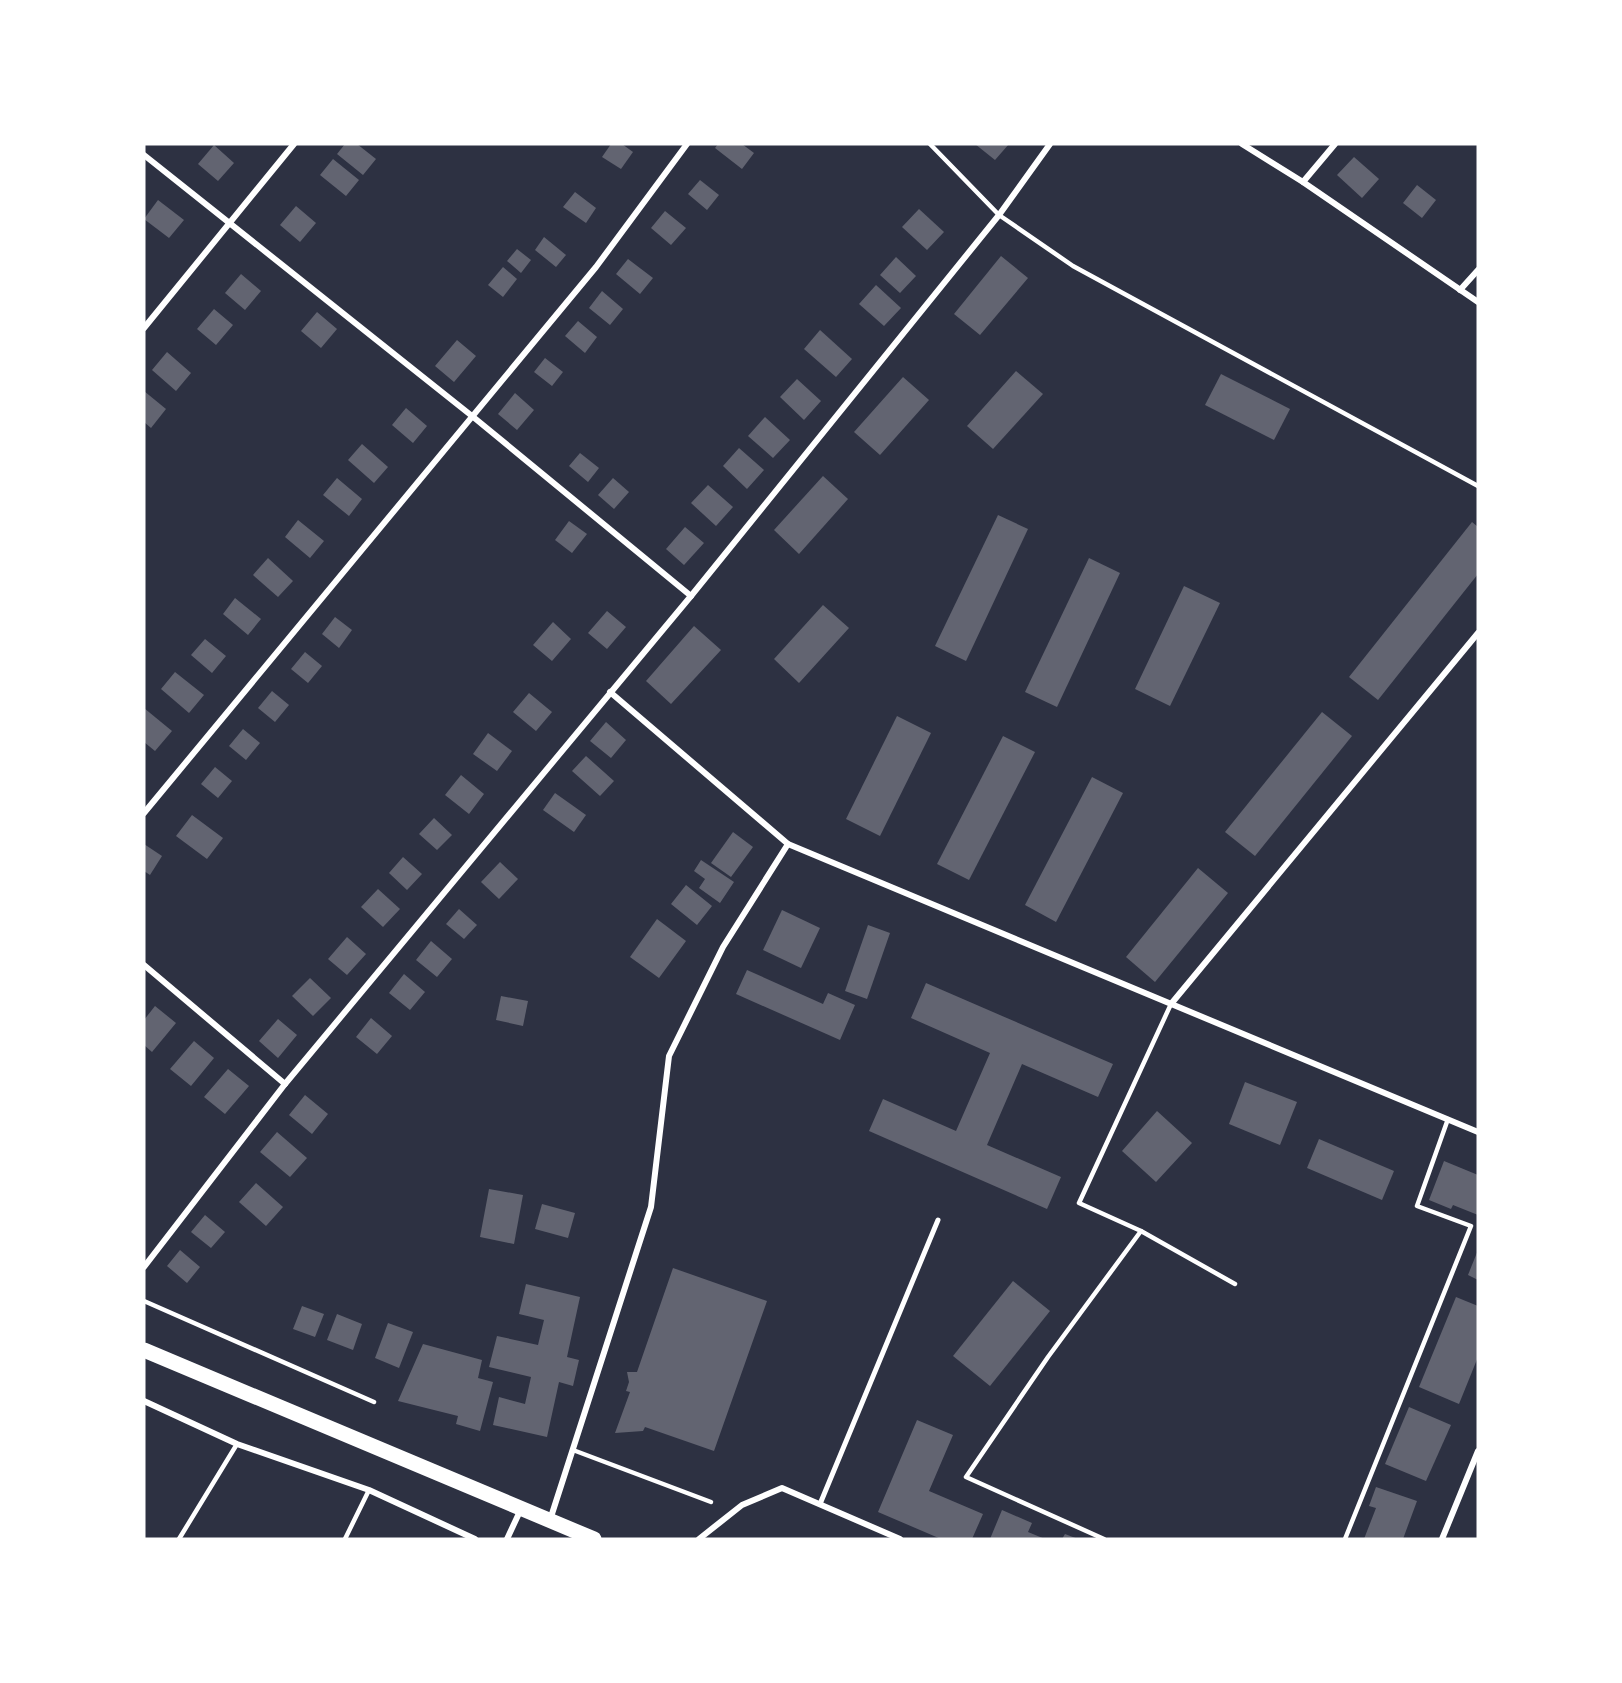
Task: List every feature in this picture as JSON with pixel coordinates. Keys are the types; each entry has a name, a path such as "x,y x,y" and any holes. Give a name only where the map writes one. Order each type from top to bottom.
{"main road":[{"path":"144,1350 594,1539"}],"street":[{"path":"144,328 294,144"},
{"path":"144,813 596,267 687,144"},
{"path":"144,1267 285,1084 691,596 999,215 1050,144"},
{"path":"1242,144 1304,182 1478,302"},
{"path":"1304,182 1335,144"},
{"path":"144,155 229,225 472,416 691,596"},
{"path":"1460,290 1478,270"},
{"path":"1171,1004 1478,633"},
{"path":"610,692 788,844 1478,1132"},
{"path":"550,1521 651,1207 669,1056 723,947 788,844"},
{"path":"144,965 285,1084"},
{"path":"820,1504 938,1220"},
{"path":"144,1401 237,1444 369,1490 475,1539"},
{"path":"1442,1539 1478,1451"},
{"path":"699,1539 742,1505 782,1488 900,1539"},
{"path":"507,1539 521,1509"}],"lane":[{"path":"930,144 999,215 1073,266 1478,486"},
{"path":"1171,1004 1079,1203 1141,1231 1234,1284"},
{"path":"1345,1539 1471,1226 1416,1206 1448,1119"},
{"path":"1104,1539 966,1477 1048,1358 1141,1231"},
{"path":"144,1301 374,1402"},
{"path":"179,1539 237,1444"},
{"path":"573,1450 711,1502"},
{"path":"345,1539 369,1490"}],"building":[{"path":"345,144 357,144 376,159 363,175 337,154"},
{"path":"611,144 622,144 633,152 621,169 602,157"},
{"path":"718,144 742,144 754,153 742,169 715,148"},
{"path":"975,144 1009,144 995,160"},
{"path":"214,145 234,163 218,181 198,164"},
{"path":"1354,157 1379,179 1362,198 1337,175"},
{"path":"333,159 359,180 346,196 320,175"},
{"path":"700,180 719,195 707,210 688,194"},
{"path":"1417,185 1436,200 1422,218 1403,203"},
{"path":"575,192 596,208 586,223 563,207"},
{"path":"158,200 184,220 169,238 144,219"},
{"path":"296,206 316,223 300,242 280,225"},
{"path":"919,209 944,232 927,250 902,227"},
{"path":"665,211 686,228 671,245 651,228"},
{"path":"544,237 566,255 556,267 535,250"},
{"path":"517,249 531,260 521,273 507,261"},
{"path":"1001,256 1028,278 980,335 954,314"},
{"path":"896,257 916,276 900,293 880,275"},
{"path":"628,259 653,278 640,294 616,274"},
{"path":"503,267 517,279 503,297 488,285"},
{"path":"241,274 261,291 245,310 225,293"},
{"path":"876,285 901,308 884,326 859,304"},
{"path":"602,291 623,309 610,325 589,308"},
{"path":"214,309 233,325 216,345 197,329"},
{"path":"317,312 337,329 321,348 301,331"},
{"path":"578,321 597,337 585,353 565,336"},
{"path":"820,330 852,359 836,377 804,349"},
{"path":"457,340 476,356 454,382 435,366"},
{"path":"167,352 191,373 176,391 152,370"},
{"path":"545,358 563,372 552,386 534,372"},
{"path":"1016,371 1043,394 993,449 967,426"},
{"path":"1221,374 1290,409 1274,440 1205,405"},
{"path":"903,377 929,400 880,455 854,432"},
{"path":"797,379 821,401 804,420 780,397"},
{"path":"144,391 166,409 151,428 144,422"},
{"path":"515,393 534,410 517,430 498,414"},
{"path":"406,408 427,426 413,443 392,425"},
{"path":"765,417 790,440 773,458 748,436"},
{"path":"362,444 388,467 374,483 348,460"},
{"path":"739,448 764,470 747,489 723,466"},
{"path":"580,453 599,468 588,482 569,466"},
{"path":"823,476 848,499 799,554 774,530"},
{"path":"337,478 362,499 349,516 323,495"},
{"path":"613,478 629,492 614,509 598,495"},
{"path":"708,485 733,507 716,526 691,503"},
{"path":"998,515 1028,529 966,661 935,646"},
{"path":"298,520 324,541 310,558 285,537"},
{"path":"569,521 587,534 572,553 555,540"},
{"path":"1472,522 1478,527 1478,574 1378,700 1349,677"},
{"path":"685,527 704,543 684,565 666,549"},
{"path":"268,558 293,581 278,597 253,575"},
{"path":"1089,558 1120,573 1057,707 1025,692"},
{"path":"1184,586 1220,603 1170,706 1135,689"},
{"path":"235,598 261,619 248,635 223,614"},
{"path":"823,605 849,628 799,683 774,659"},
{"path":"607,611 626,627 607,649 588,633"},
{"path":"335,617 352,630 339,648 322,634"},
{"path":"553,622 571,639 552,661 533,645"},
{"path":"694,626 721,650 671,704 646,681"},
{"path":"205,639 226,656 212,673 191,655"},
{"path":"305,652 322,666 308,683 291,669"},
{"path":"175,672 204,695 189,713 161,689"},
{"path":"272,691 289,705 275,722 258,708"},
{"path":"529,693 552,712 536,731 513,712"},
{"path":"144,708 172,731 155,751 144,742"},
{"path":"1322,712 1352,736 1255,856 1225,832"},
{"path":"897,716 931,733 880,836 846,819"},
{"path":"606,722 626,740 611,758 590,741"},
{"path":"243,729 260,743 246,760 229,746"},
{"path":"488,733 512,751 497,771 473,754"},
{"path":"1003,736 1035,752 969,880 937,864"},
{"path":"586,756 614,781 600,796 572,771"},
{"path":"215,767 232,781 218,798 201,784"},
{"path":"461,775 484,794 469,814 445,795"},
{"path":"1092,777 1123,793 1056,922 1025,905"},
{"path":"555,793 586,815 574,832 543,810"},
{"path":"192,815 223,838 207,859 176,836"},
{"path":"434,818 452,835 437,850 419,834"},
{"path":"733,832 753,847 731,877 711,863"},
{"path":"144,844 162,856 150,875 144,871"},
{"path":"403,857 422,874 407,890 389,873"},
{"path":"701,860 734,882 720,903 699,888 705,879 694,871"},
{"path":"500,862 518,879 499,899 481,882"},
{"path":"1198,868 1228,893 1155,982 1126,957"},
{"path":"686,885 712,906 697,925 671,904"},
{"path":"378,889 400,909 383,927 361,907"},
{"path":"459,909 477,925 464,939 446,924"},
{"path":"782,910 820,928 801,968 763,950"},
{"path":"657,919 686,941 659,978 630,957"},
{"path":"868,925 890,933 867,999 845,991"},
{"path":"347,937 366,954 347,975 328,959"},
{"path":"431,941 452,959 437,977 416,960"},
{"path":"747,970 823,1004 828,993 855,1005 840,1040 736,994"},
{"path":"404,974 425,992 410,1010 389,993"},
{"path":"310,978 331,998 313,1016 292,996"},
{"path":"926,983 1113,1064 1098,1097 1022,1064 987,1145 1061,1177 1047,1209 869,1131 883,1099 956,1131 990,1053 911,1018"},
{"path":"501,996 528,1001 523,1026 496,1020"},
{"path":"155,1006 176,1023 152,1052 144,1045 144,1020"},
{"path":"371,1018 392,1036 377,1054 356,1037"},
{"path":"278,1019 297,1035 278,1058 259,1041"},
{"path":"194,1041 214,1058 191,1086 170,1069"},
{"path":"228,1069 249,1086 225,1114 204,1097"},
{"path":"1245,1082 1297,1102 1280,1145 1229,1124"},
{"path":"305,1095 328,1114 312,1134 289,1115"},
{"path":"1157,1111 1192,1143 1156,1182 1122,1151"},
{"path":"277,1132 307,1158 290,1177 260,1152"},
{"path":"1319,1139 1394,1171 1382,1200 1307,1168"},
{"path":"1444,1161 1478,1175 1478,1215 1453,1205 1451,1209 1429,1200"},
{"path":"256,1183 283,1207 266,1226 239,1202"},
{"path":"489,1189 523,1195 514,1244 480,1237"},
{"path":"542,1204 575,1213 568,1238 535,1229"},
{"path":"205,1215 225,1232 211,1248 191,1232"},
{"path":"180,1250 200,1267 187,1283 167,1266"},
{"path":"1478,1250 1478,1280 1468,1275"},
{"path":"673,1268 767,1301 714,1451 645,1427 643,1431 615,1433 630,1392 626,1391 629,1382 627,1372 637,1372"},
{"path":"1013,1281 1050,1311 990,1386 953,1356"},
{"path":"526,1284 580,1297 567,1357 579,1360 573,1386 559,1382 547,1437 493,1425 499,1397 525,1404 531,1377 489,1367 497,1336 538,1345 544,1320 519,1314"},
{"path":"1456,1297 1478,1306 1478,1357 1459,1404 1419,1387"},
{"path":"302,1306 324,1314 315,1337 293,1329"},
{"path":"337,1314 362,1324 353,1350 327,1340"},
{"path":"388,1323 413,1332 399,1368 375,1358"},
{"path":"423,1344 482,1360 478,1378 493,1382 480,1431 456,1424 458,1416 398,1401"},
{"path":"1409,1407 1451,1425 1426,1481 1385,1464"},
{"path":"917,1420 953,1435 929,1491 983,1514 972,1539 941,1539 878,1512"},
{"path":"1376,1487 1417,1501 1403,1539 1364,1539 1376,1508 1369,1506"},
{"path":"1002,1510 1032,1523 1028,1532 1045,1539 990,1539"},
{"path":"1065,1534 1078,1539 1062,1539"}]}
